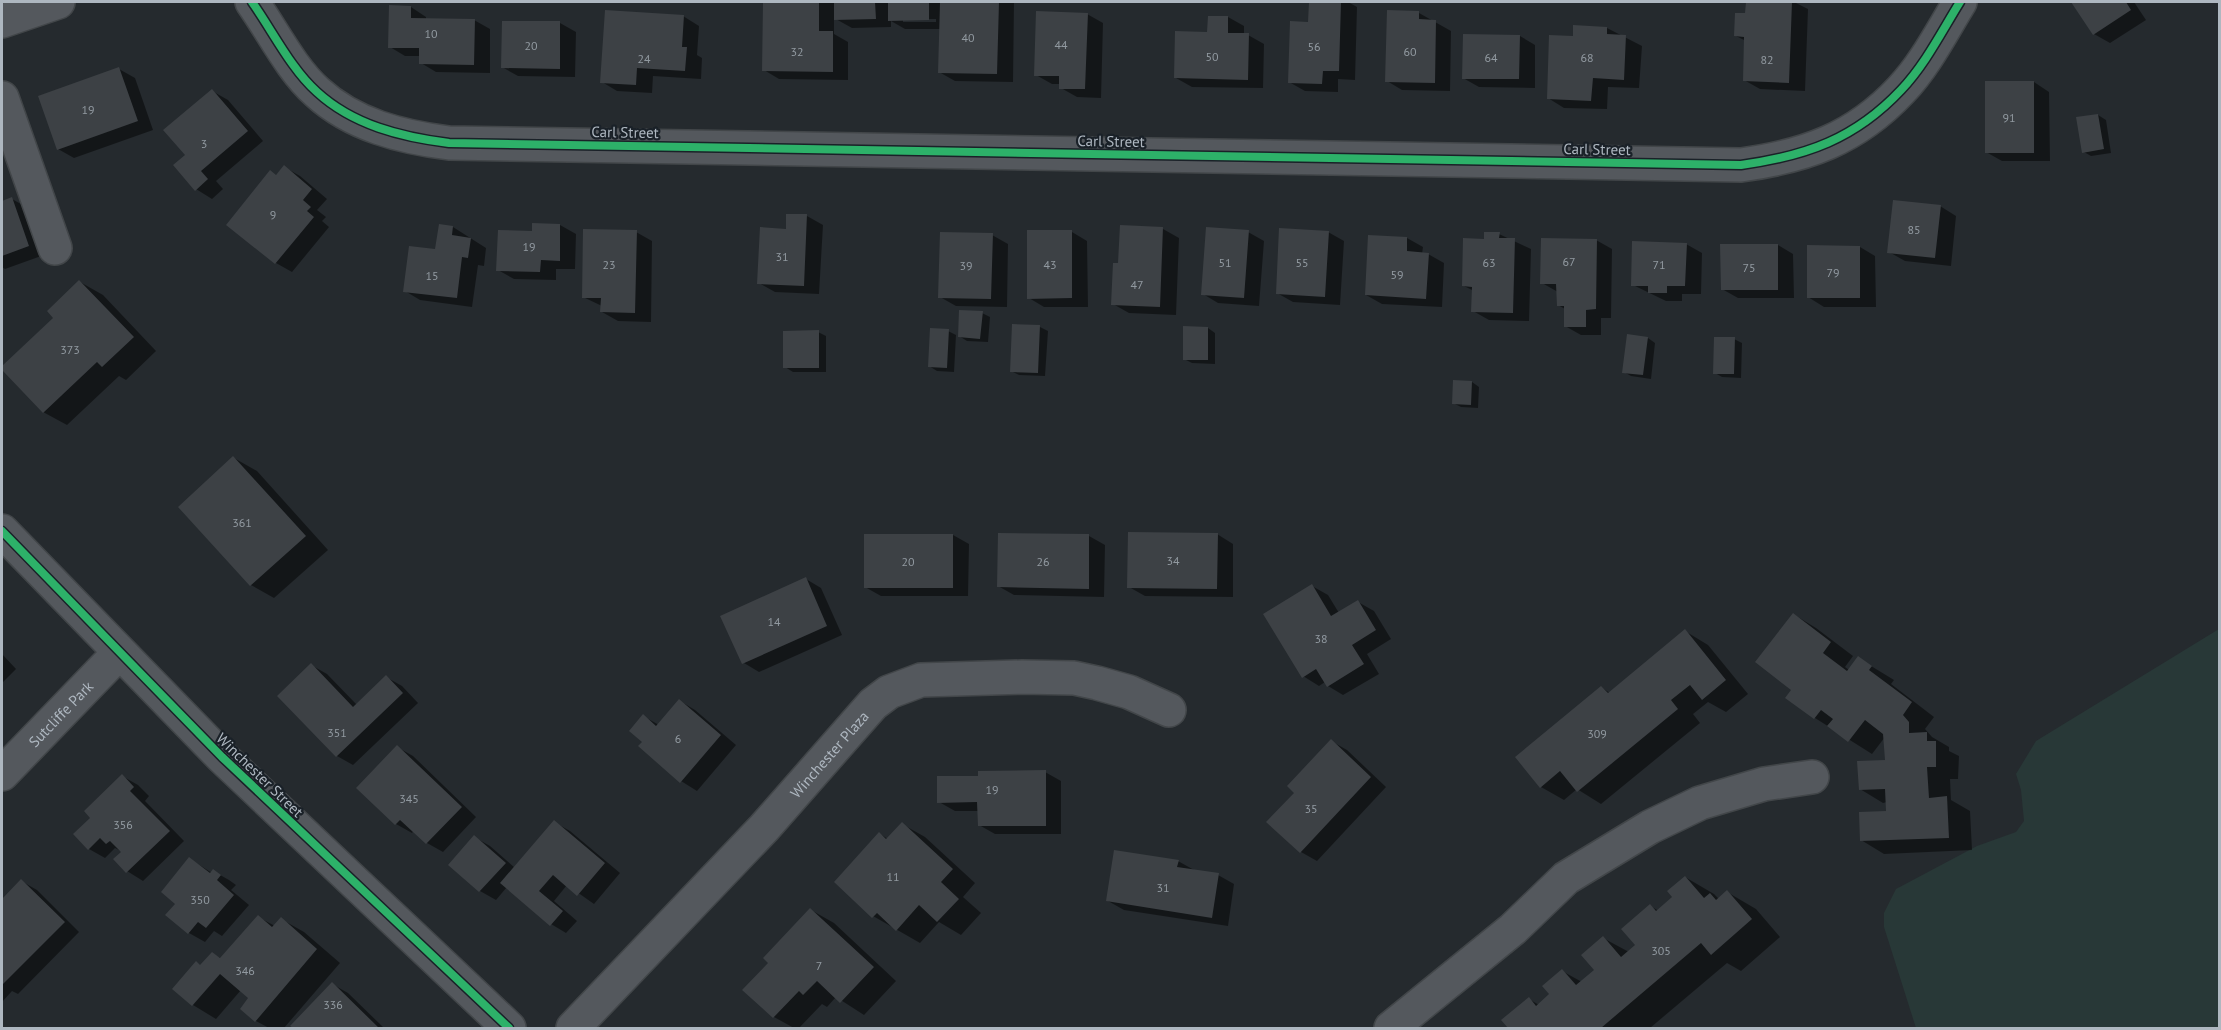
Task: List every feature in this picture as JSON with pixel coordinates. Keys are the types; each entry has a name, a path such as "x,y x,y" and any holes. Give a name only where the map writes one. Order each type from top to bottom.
{"street":[{"path":"2,21 58,2"},
{"name":"Carl Street","path":"252,2 315,92 346,114 392,133 414,139 449,143 1741,165 1780,159 1814,150 1875,115 1902,89 1960,2"},
{"path":"2,98 55,248"},
{"name":"Winchester Street","path":"2,531 222,757 509,1029"},
{"name":"Sutcliffe Park","path":"2,774 119,653"},
{"name":"Winchester Plaza","path":"573,1029 764,828 873,704 890,692 928,679 1022,676 1063,678 1097,683 1129,692 1169,710"},
{"path":"1390,1029 1514,928 1566,878 1650,827 1700,803 1764,784 1812,777"}],"shaded area":[{"path":"2219,629 2219,1028 1916,1028 1884,927 1884,913 1896,889 1977,846 2016,832 2024,821 2021,790 2016,774 2036,741"}],"building":[{"path":"763,2 819,2 819,31 833,31 833,72 762,71"},
{"path":"834,2 875,2 876,19 834,20"},
{"path":"888,2 929,2 929,20 888,21"},
{"path":"940,2 999,2 997,74 938,73"},
{"path":"1309,2 1341,2 1339,71 1323,71 1322,84 1288,83 1290,21 1308,22"},
{"path":"1746,2 1792,2 1789,83 1743,81 1744,37 1734,36 1735,13 1745,13"},
{"path":"2071,2 2126,2 2131,10 2093,35"},
{"path":"389,5 411,6 411,18 475,19 474,65 419,64 419,48 388,48"},
{"path":"605,10 684,15 682,47 687,47 685,71 637,68 636,85 600,83"},
{"path":"1387,10 1419,11 1419,19 1436,20 1435,83 1385,82"},
{"path":"1036,11 1088,13 1085,89 1059,89 1059,76 1034,76"},
{"path":"1208,16 1228,16 1228,33 1249,33 1248,80 1174,78 1175,31 1207,32"},
{"path":"502,21 560,21 560,69 501,68"},
{"path":"1573,25 1607,27 1607,34 1626,35 1624,80 1593,78 1591,101 1547,99 1549,35 1573,36"},
{"path":"1463,34 1520,35 1519,79 1462,79"},
{"path":"119,67 138,121 57,150 38,96"},
{"path":"1985,81 2034,81 2034,153 1985,153"},
{"path":"212,89 248,131 201,171 208,179 195,191 173,165 185,155 163,130"},
{"path":"2098,114 2104,149 2082,153 2076,117"},
{"path":"284,165 312,189 303,200 311,207 307,211 314,217 275,264 226,225 270,170 276,175"},
{"path":"12,197 29,246 2,256 2,201"},
{"path":"1893,200 1941,205 1935,258 1887,253"},
{"path":"786,214 807,214 804,286 757,284 760,227 786,229"},
{"path":"532,223 560,224 560,261 541,260 540,272 496,271 498,230 532,231"},
{"path":"439,224 453,226 452,235 471,238 468,258 462,257 457,298 403,292 409,246 435,249"},
{"path":"1120,225 1163,227 1160,307 1111,305 1113,263 1118,263"},
{"path":"1206,227 1249,230 1244,298 1201,295"},
{"path":"1279,228 1329,231 1325,297 1276,294"},
{"path":"583,229 637,230 635,313 600,312 601,298 582,298"},
{"path":"1027,230 1072,230 1072,298 1027,299"},
{"path":"940,232 993,233 991,299 938,298"},
{"path":"1484,232 1500,232 1499,238 1515,238 1513,313 1471,312 1472,287 1462,286 1463,238 1484,239"},
{"path":"1368,235 1407,237 1407,251 1429,253 1426,299 1365,295"},
{"path":"1541,238 1597,239 1596,309 1586,310 1586,327 1564,327 1564,306 1557,306 1556,284 1540,284"},
{"path":"1632,241 1687,243 1685,286 1667,286 1667,293 1648,293 1648,286 1631,286"},
{"path":"1720,244 1778,244 1778,290 1721,290"},
{"path":"1807,245 1860,246 1860,298 1807,298"},
{"path":"79,280 134,337 102,367 97,362 43,413 2,370 2,366 53,318 47,311"},
{"path":"959,310 983,311 980,339 958,337"},
{"path":"1012,324 1040,325 1038,373 1010,372"},
{"path":"1183,326 1208,327 1208,360 1183,360"},
{"path":"930,328 949,329 947,368 928,367"},
{"path":"819,330 819,368 783,368 783,331"},
{"path":"1627,334 1648,337 1643,375 1622,373"},
{"path":"1714,337 1735,337 1734,374 1713,374"},
{"path":"1453,380 1472,381 1471,405 1452,404"},
{"path":"233,456 306,536 250,586 178,507"},
{"path":"1128,532 1218,533 1217,589 1127,588"},
{"path":"998,533 1089,534 1089,589 997,587"},
{"path":"864,534 953,534 953,588 864,588"},
{"path":"806,577 827,626 742,664 720,616"},
{"path":"1312,584 1331,616 1358,600 1376,630 1352,645 1364,664 1327,687 1316,669 1302,678 1263,614"},
{"path":"1793,613 1831,642 1823,653 1847,671 1858,656 1872,666 1869,670 1912,702 1903,715 1909,722 1909,733 1927,732 1927,741 1936,741 1936,767 1927,767 1929,798 1947,796 1949,838 1860,841 1859,812 1886,811 1885,789 1859,790 1857,761 1885,760 1883,734 1865,720 1848,742 1827,726 1833,719 1821,710 1814,719 1785,698 1791,690 1755,662"},
{"path":"1685,629 1726,680 1702,700 1690,685 1671,700 1678,709 1577,792 1560,771 1540,788 1515,757 1601,686 1608,693"},
{"path":"311,663 353,707 386,675 403,693 336,757 277,696"},
{"path":"679,699 721,735 680,783 638,746 642,742 629,731 643,714 656,726"},
{"path":"1331,739 1371,777 1300,853 1266,822 1294,793 1287,786"},
{"path":"397,745 462,807 426,844 400,820 395,825 356,788"},
{"path":"1046,770 1046,826 978,826 977,802 937,803 937,776 978,776 978,771"},
{"path":"122,774 134,787 130,791 170,831 126,873 113,859 121,852 110,841 106,844 100,838 88,850 73,834 90,818 84,811"},
{"path":"554,820 605,863 577,896 553,875 539,891 563,911 550,926 500,883"},
{"path":"902,822 953,869 941,882 959,899 937,922 919,905 896,931 877,913 872,918 834,882 879,832 886,839"},
{"path":"474,835 506,863 479,892 448,865"},
{"path":"1114,850 1179,860 1177,867 1219,873 1212,918 1106,901"},
{"path":"189,857 210,873 213,869 221,875 217,880 234,895 206,928 198,922 188,934 165,915 175,904 161,892"},
{"path":"1685,876 1704,898 1710,893 1716,900 1727,890 1752,919 1711,955 1701,943 1601,1028 1508,1028 1501,1020 1529,997 1536,1006 1549,994 1542,986 1562,969 1576,985 1594,970 1581,955 1603,936 1621,957 1635,945 1621,929 1650,904 1656,911 1672,897 1667,891"},
{"path":"21,879 65,922 2,985 2,899"},
{"path":"810,908 874,967 840,1003 817,981 803,995 799,991 773,1018 742,990 768,963 763,958"},
{"path":"258,915 272,927 281,917 317,949 255,1022 240,1009 248,998 220,974 192,1006 172,989 196,961 200,965 212,952 220,958"},
{"path":"332,982 379,1028 293,1028 290,1026"}],"cycle path":[{"path":"252,2 299,72 317,92 331,103 378,128 449,143 1741,165 1808,150 1847,133 1866,121 1884,107 1918,70 1960,2"},
{"path":"2,531 222,757 509,1028"}]}
